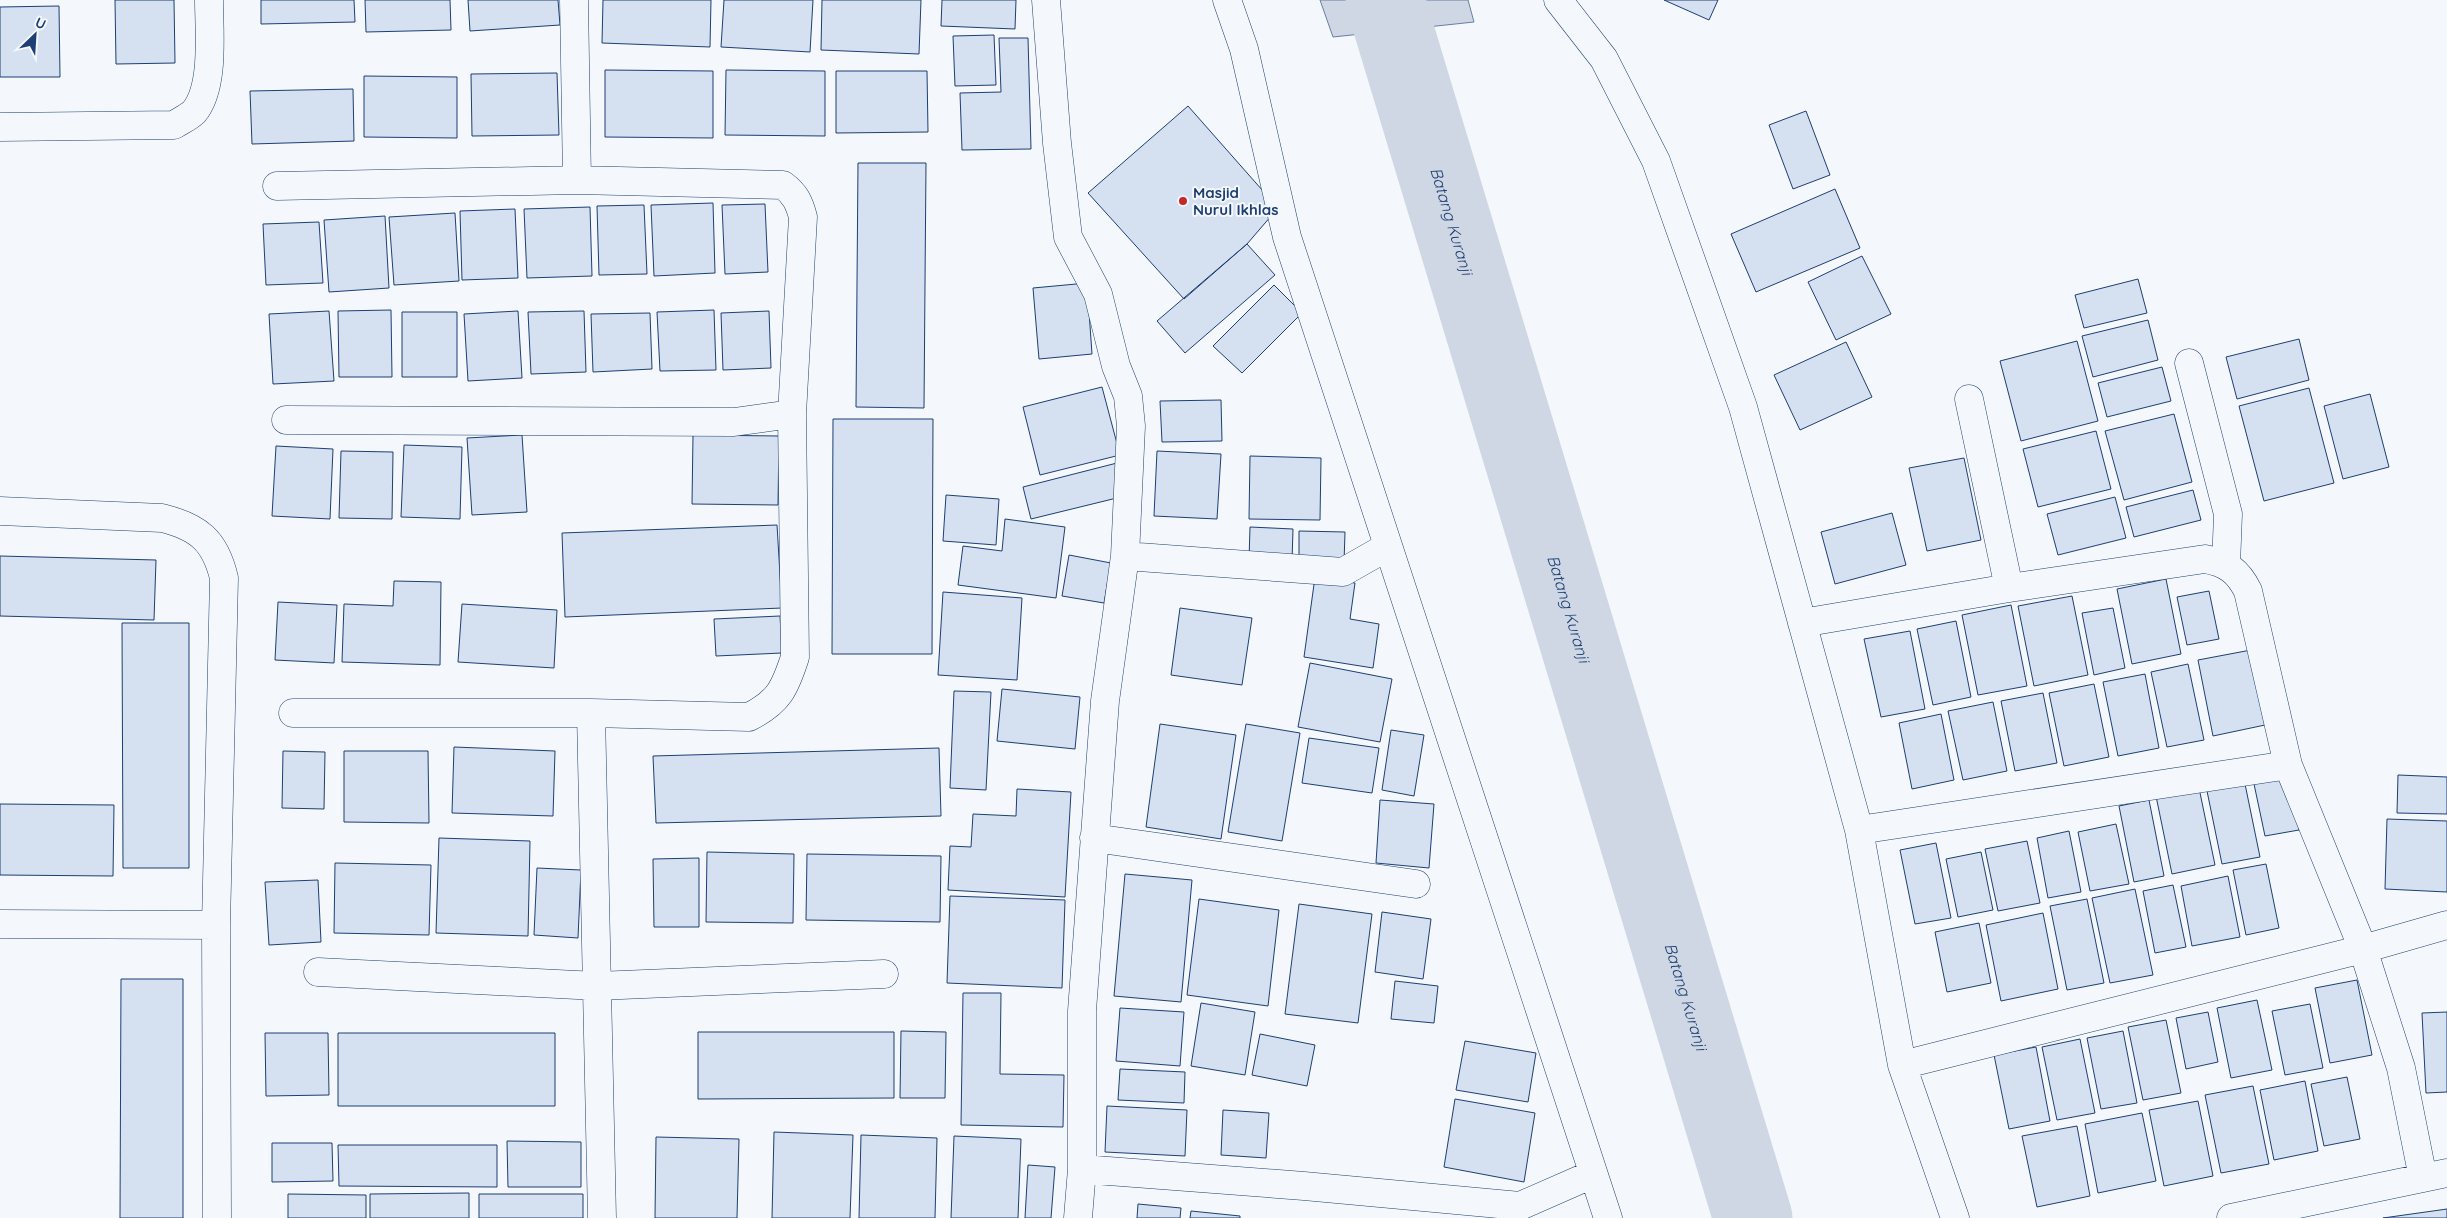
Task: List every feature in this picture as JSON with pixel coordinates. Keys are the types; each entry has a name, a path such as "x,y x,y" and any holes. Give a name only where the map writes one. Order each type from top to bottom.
{"street":[{"path":"0,127 174,125 193,112 201,99 209,61 209,0"},
{"path":"574,0 577,180"},
{"path":"1046,0 1057,143 1068,237 1098,294 1116,366 1128,396 1131,426 1124,556 1105,701 1082,1011 1082,1169 1078,1218"},
{"path":"1226,0 1244,49 1287,237 1608,1218"},
{"path":"1558,0 1604,59 1656,161 1743,407 1859,830 1902,1065 1955,1218"},
{"path":"277,186 577,180 782,186 793,193 799,202 803,217 792,414 795,657 781,694 766,708 748,717 591,713 293,713"},
{"path":"2189,363 2228,514 2226,564"},
{"path":"1969,399 2009,588"},
{"path":"286,420 734,422 792,414"},
{"path":"0,511 162,518 198,531 219,558 224,578 216,925 217,1218"},
{"path":"1124,556 1344,572 1387,547"},
{"path":"1802,623 2009,588 2205,559 2226,564 2239,574 2248,591 2288,765 2363,950 2435,1176 2231,1218"},
{"path":"591,713 602,1218"},
{"path":"1859,830 2288,765"},
{"path":"1094,838 1416,884"},
{"path":"0,924 216,925"},
{"path":"1902,1065 2363,950 2447,926"},
{"path":"318,972 597,986 884,974"},
{"path":"1082,1169 1304,1186 1520,1206 1593,1174"}],"shaded area":[{"path":"1320,0 1468,0 1474,22 1333,37"}],"building":[{"path":"115,0 174,0 175,63 116,64"},
{"path":"261,0 354,0 355,22 261,24"},
{"path":"365,0 450,0 451,30 366,32"},
{"path":"468,0 558,0 560,25 470,31"},
{"path":"603,0 711,0 710,47 602,43"},
{"path":"724,0 813,0 810,52 721,47"},
{"path":"822,0 921,0 919,54 821,50"},
{"path":"942,0 1016,0 1015,29 941,26"},
{"path":"1664,0 1718,0 1709,20"},
{"path":"59,6 60,77 0,77 0,7"},
{"path":"994,35 996,85 955,86 953,36"},
{"path":"999,38 1028,38 1031,149 962,150 960,93 1001,92"},
{"path":"605,70 713,71 713,138 605,137"},
{"path":"726,70 825,71 825,136 725,135"},
{"path":"836,71 927,71 928,132 836,133"},
{"path":"557,73 559,135 472,136 471,74"},
{"path":"364,76 457,77 457,138 364,137"},
{"path":"353,89 354,141 252,144 250,91"},
{"name":"Masjid Nurul Ikhlas","path":"1188,106 1278,208 1247,244 1184,299 1088,193"},
{"path":"1806,111 1830,175 1793,189 1769,125"},
{"path":"858,163 926,163 924,408 856,407"},
{"path":"1835,189 1860,248 1756,292 1731,234"},
{"path":"713,203 715,273 654,276 651,205"},
{"path":"765,204 768,272 725,274 722,205"},
{"path":"644,205 647,274 599,275 597,206"},
{"path":"590,207 592,276 527,278 524,209"},
{"path":"515,209 518,278 462,280 460,211"},
{"path":"455,213 459,281 394,285 389,217"},
{"path":"385,216 389,288 329,292 324,220"},
{"path":"319,222 323,283 266,285 263,224"},
{"path":"1247,244 1275,275 1185,353 1157,321"},
{"path":"1862,256 1891,314 1836,340 1808,282"},
{"path":"2138,279 2147,313 2084,328 2075,295"},
{"path":"1087,283 1092,354 1039,359 1033,288"},
{"path":"1274,285 1302,313 1242,373 1213,346"},
{"path":"391,310 392,377 339,377 338,311"},
{"path":"714,310 716,370 660,371 657,312"},
{"path":"329,311 334,381 273,384 269,314"},
{"path":"518,311 522,378 468,381 464,314"},
{"path":"584,311 586,372 531,374 528,312"},
{"path":"769,311 771,368 723,370 721,313"},
{"path":"402,312 457,312 457,377 402,377"},
{"path":"650,313 652,369 593,372 591,314"},
{"path":"2148,320 2158,360 2093,377 2082,336"},
{"path":"2299,339 2309,380 2237,399 2226,357"},
{"path":"2077,341 2098,421 2021,441 2000,361"},
{"path":"1846,342 1872,397 1800,430 1774,375"},
{"path":"2162,367 2171,401 2107,417 2098,383"},
{"path":"1102,387 1120,455 1040,475 1023,407"},
{"path":"2309,388 2334,483 2264,501 2239,406"},
{"path":"2370,394 2389,467 2343,479 2324,406"},
{"path":"1221,400 1222,441 1162,442 1160,401"},
{"path":"2174,414 2192,482 2124,500 2105,431"},
{"path":"833,419 933,419 932,654 832,654"},
{"path":"2096,431 2111,489 2038,507 2023,449"},
{"path":"522,435 527,512 472,515 467,438"},
{"path":"693,435 779,436 778,505 692,504"},
{"path":"404,445 462,447 460,519 401,517"},
{"path":"276,446 333,449 330,519 272,516"},
{"path":"341,451 393,452 392,519 339,518"},
{"path":"1157,451 1221,454 1217,519 1154,516"},
{"path":"1250,456 1321,458 1320,520 1249,519"},
{"path":"1964,458 1981,540 1927,551 1909,468"},
{"path":"1117,463 1125,496 1031,519 1023,487"},
{"path":"2193,490 2201,520 2134,537 2126,507"},
{"path":"946,495 999,499 996,545 943,541"},
{"path":"2115,497 2126,538 2058,555 2047,514"},
{"path":"1892,513 1906,565 1835,584 1821,532"},
{"path":"1005,519 1065,527 1056,598 958,585 963,546 1002,551"},
{"path":"777,525 782,608 565,617 562,533"},
{"path":"1250,527 1293,529 1292,561 1249,560"},
{"path":"1299,531 1345,532 1344,563 1299,561"},
{"path":"1069,555 1111,563 1104,603 1062,596"},
{"path":"0,556 156,560 154,620 0,616"},
{"path":"1315,577 1355,583 1350,619 1379,624 1373,668 1304,657"},
{"path":"2166,579 2181,654 2132,664 2117,589"},
{"path":"394,581 441,582 440,665 342,662 344,604 393,606"},
{"path":"2209,591 2219,639 2187,645 2177,597"},
{"path":"943,592 1022,598 1017,680 938,675"},
{"path":"2072,596 2088,675 2034,686 2018,606"},
{"path":"278,602 337,605 334,663 275,660"},
{"path":"462,604 557,610 554,668 458,662"},
{"path":"2011,605 2027,686 1978,695 1962,615"},
{"path":"1180,608 1252,618 1242,685 1171,675"},
{"path":"2113,608 2125,668 2094,675 2082,613"},
{"path":"780,616 782,653 716,656 714,619"},
{"path":"1956,621 1971,697 1933,705 1917,629"},
{"path":"122,623 189,623 189,868 123,868"},
{"path":"1910,631 1925,709 1881,717 1864,639"},
{"path":"2251,650 2265,725 2213,736 2198,660"},
{"path":"1310,663 1392,679 1380,742 1298,727"},
{"path":"2188,664 2204,740 2167,747 2151,672"},
{"path":"2145,674 2159,748 2118,756 2103,682"},
{"path":"2094,684 2109,757 2064,766 2049,693"},
{"path":"1002,689 1080,697 1075,749 997,741"},
{"path":"954,691 991,692 986,790 950,788"},
{"path":"2043,693 2057,763 2015,771 2001,701"},
{"path":"1993,702 2007,771 1963,780 1948,711"},
{"path":"1941,714 1954,780 1912,789 1899,723"},
{"path":"1160,724 1236,735 1221,839 1146,827"},
{"path":"1246,724 1300,733 1282,841 1228,832"},
{"path":"1391,730 1424,735 1414,796 1382,790"},
{"path":"1309,738 1379,748 1372,793 1302,783"},
{"path":"454,747 555,751 553,816 452,813"},
{"path":"939,748 941,816 656,823 653,756"},
{"path":"283,751 325,752 324,809 282,808"},
{"path":"344,751 428,751 429,823 344,822"},
{"path":"2398,775 2447,777 2447,814 2397,813"},
{"path":"2289,778 2299,830 2265,836 2254,784"},
{"path":"2245,784 2260,857 2222,864 2207,791"},
{"path":"2199,788 2215,865 2172,874 2156,796"},
{"path":"1017,789 1071,792 1065,897 948,890 950,846 971,847 973,814 1016,816"},
{"path":"1380,800 1434,804 1429,868 1376,863"},
{"path":"2149,800 2164,876 2134,882 2119,806"},
{"path":"0,804 114,805 113,876 0,875"},
{"path":"2387,819 2447,821 2447,892 2385,889"},
{"path":"2116,824 2129,884 2090,891 2078,832"},
{"path":"2069,831 2081,892 2048,898 2037,838"},
{"path":"439,838 530,841 528,936 436,933"},
{"path":"2027,841 2040,903 1998,911 1985,849"},
{"path":"1936,843 1951,918 1915,924 1900,850"},
{"path":"707,852 794,854 793,923 706,922"},
{"path":"1981,852 1993,910 1958,917 1946,859"},
{"path":"807,854 941,856 940,922 806,920"},
{"path":"699,858 699,927 654,927 653,859"},
{"path":"335,863 431,865 429,935 334,933"},
{"path":"2266,864 2279,928 2246,935 2233,870"},
{"path":"537,868 581,870 578,938 534,935"},
{"path":"1125,874 1192,880 1181,1002 1114,996"},
{"path":"2228,876 2240,937 2192,946 2181,886"},
{"path":"318,880 321,942 269,945 265,882"},
{"path":"2173,885 2186,947 2155,953 2143,891"},
{"path":"2135,889 2153,975 2110,983 2092,898"},
{"path":"950,896 1065,900 1062,988 947,983"},
{"path":"1199,899 1279,910 1268,1006 1187,995"},
{"path":"2087,899 2104,983 2067,990 2050,906"},
{"path":"1299,904 1372,914 1358,1023 1285,1014"},
{"path":"1382,912 1431,919 1423,979 1375,972"},
{"path":"2043,913 2058,989 2001,1001 1986,925"},
{"path":"1979,923 1991,983 1947,992 1935,932"},
{"path":"121,979 183,979 183,1218 120,1218"},
{"path":"2357,980 2372,1055 2330,1063 2315,988"},
{"path":"1395,981 1438,986 1434,1023 1391,1019"},
{"path":"963,993 1001,993 1000,1074 1064,1075 1063,1127 961,1125"},
{"path":"2257,1000 2272,1070 2231,1078 2217,1008"},
{"path":"1201,1003 1255,1012 1245,1075 1191,1066"},
{"path":"2310,1004 2323,1068 2285,1075 2272,1011"},
{"path":"1120,1008 1184,1012 1180,1066 1116,1061"},
{"path":"2208,1012 2218,1062 2186,1069 2176,1018"},
{"path":"2447,1012 2447,1092 2426,1093 2422,1013"},
{"path":"2166,1020 2181,1093 2143,1100 2128,1027"},
{"path":"901,1031 946,1032 945,1098 900,1098"},
{"path":"2123,1031 2137,1103 2101,1109 2087,1038"},
{"path":"698,1032 894,1032 894,1098 698,1099"},
{"path":"265,1033 328,1033 329,1095 266,1096"},
{"path":"338,1033 555,1033 555,1106 338,1106"},
{"path":"1260,1034 1315,1045 1307,1086 1252,1075"},
{"path":"2080,1039 2095,1113 2057,1120 2042,1047"},
{"path":"1465,1041 1536,1053 1528,1102 1456,1090"},
{"path":"2036,1047 2050,1121 2009,1129 1994,1055"},
{"path":"1120,1069 1185,1072 1184,1103 1118,1100"},
{"path":"2347,1077 2360,1139 2324,1146 2311,1084"},
{"path":"2305,1081 2318,1151 2274,1160 2260,1090"},
{"path":"2253,1086 2269,1164 2221,1173 2205,1095"},
{"path":"1455,1099 1535,1113 1524,1182 1444,1167"},
{"path":"2198,1101 2213,1176 2164,1186 2149,1110"},
{"path":"1107,1106 1187,1110 1185,1156 1105,1152"},
{"path":"1223,1110 1269,1113 1266,1158 1221,1155"},
{"path":"2142,1113 2156,1181 2098,1193 2085,1124"},
{"path":"2077,1126 2090,1196 2037,1207 2022,1136"},
{"path":"774,1132 853,1135 850,1218 772,1218"},
{"path":"861,1135 937,1138 935,1218 859,1218"},
{"path":"954,1136 1021,1139 1018,1218 951,1218"},
{"path":"656,1137 739,1139 737,1218 655,1218"},
{"path":"507,1141 581,1142 581,1187 508,1187"},
{"path":"272,1143 332,1143 333,1181 272,1182"},
{"path":"338,1145 497,1145 497,1187 339,1186"},
{"path":"1028,1165 1055,1167 1051,1218 1025,1218"},
{"path":"469,1193 469,1218 370,1218 370,1194"},
{"path":"288,1194 366,1195 366,1218 288,1218"},
{"path":"479,1194 583,1194 583,1218 479,1218"},
{"path":"1138,1204 1181,1208 1180,1218 1137,1218"},
{"path":"2447,1209 2447,1218 2383,1218"},
{"path":"1191,1211 1240,1216 1240,1218 1190,1218"}],"waterway":[{"name":"Batang Kuranji","path":"1385,0 1753,1218"}],"place":[{"name":"Masjid Nurul Ikhlas","path":"1183,201"}]}
